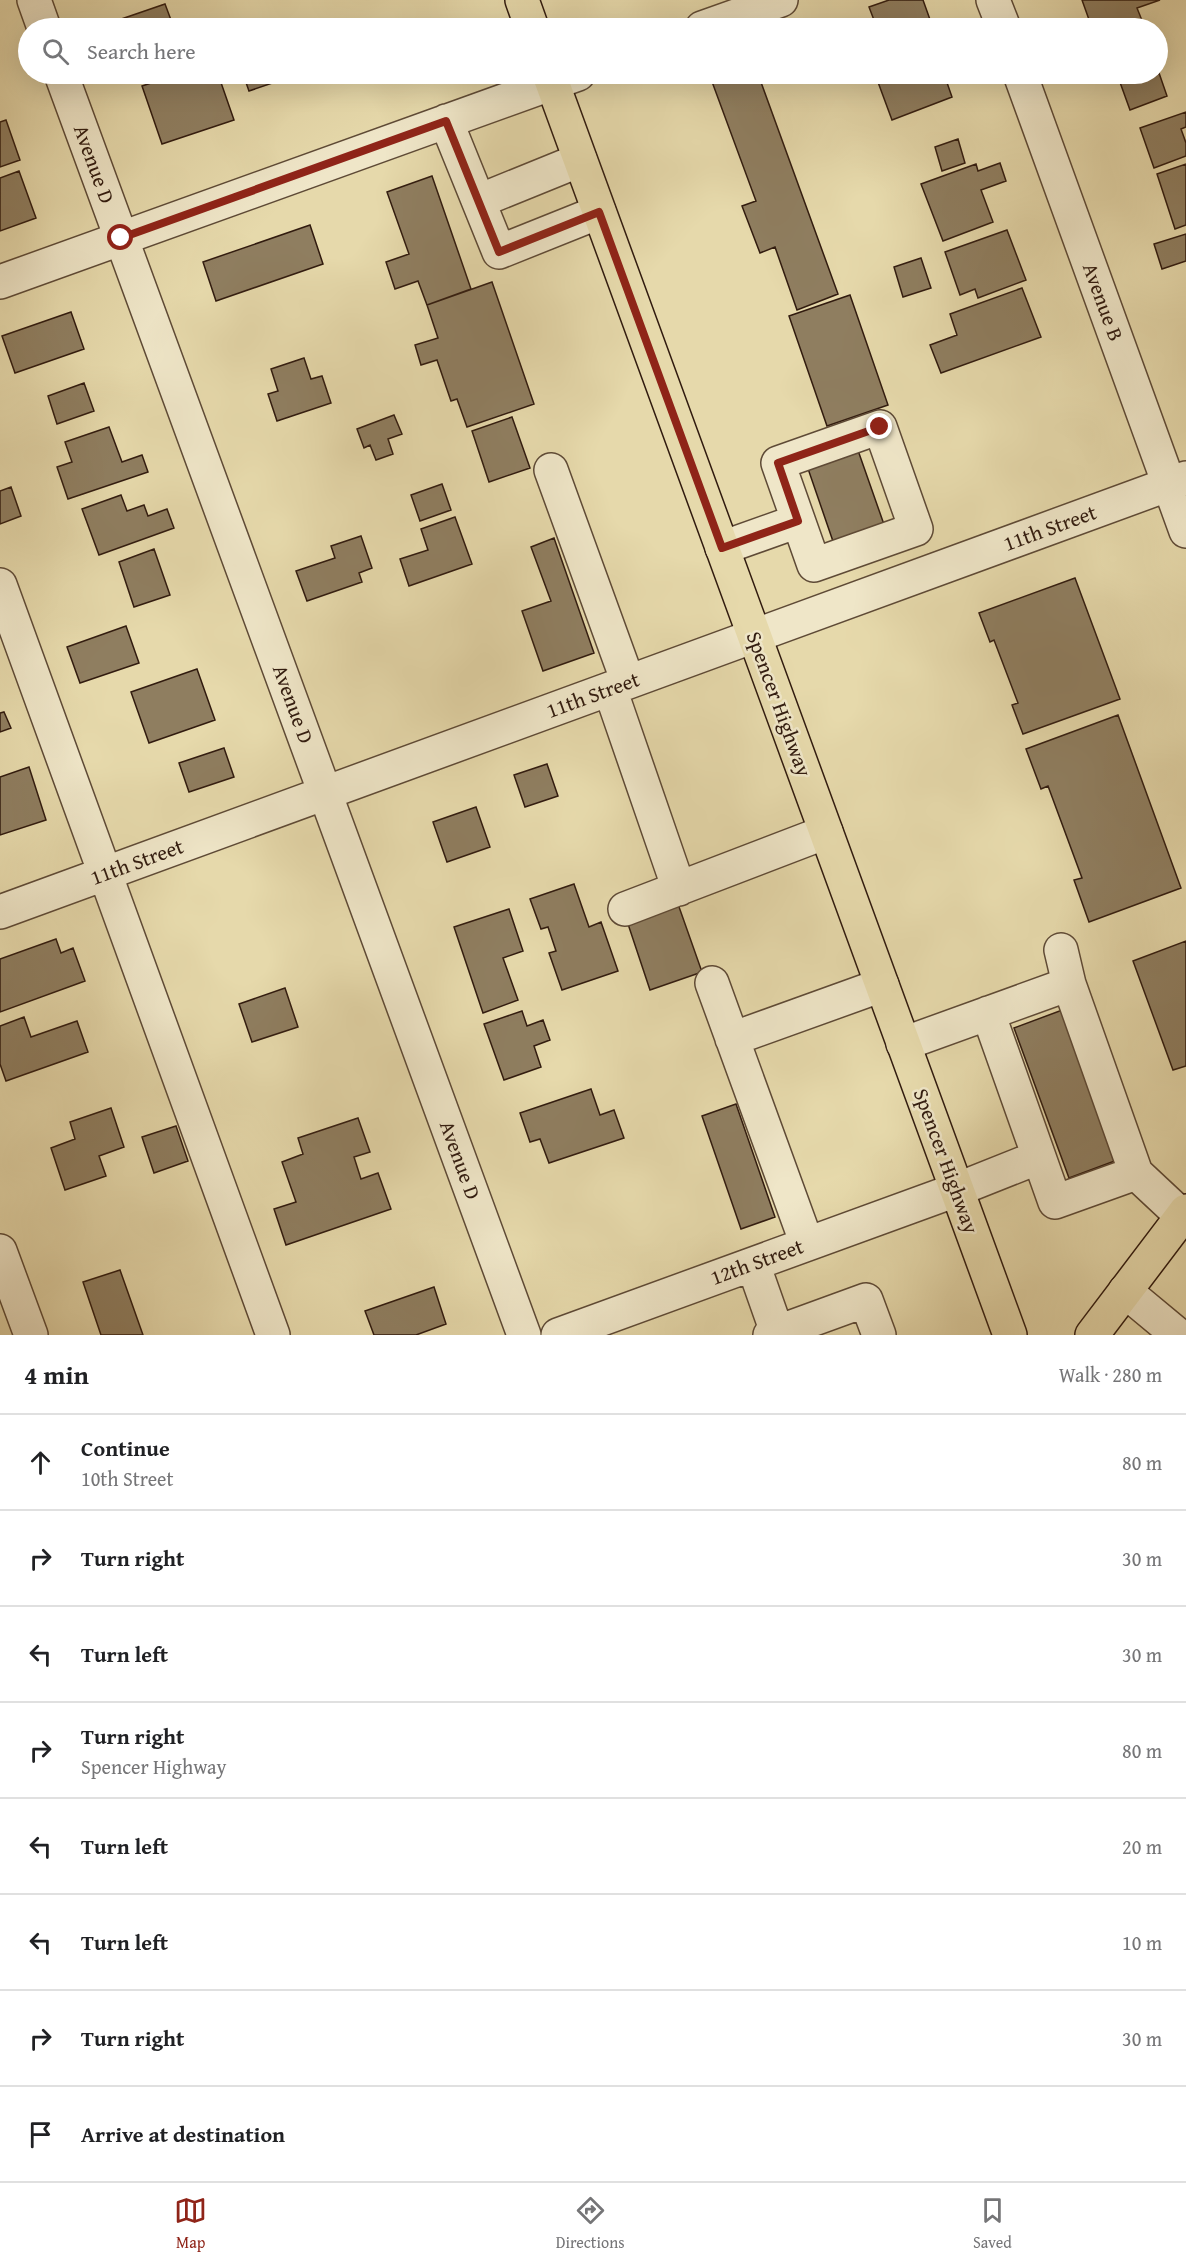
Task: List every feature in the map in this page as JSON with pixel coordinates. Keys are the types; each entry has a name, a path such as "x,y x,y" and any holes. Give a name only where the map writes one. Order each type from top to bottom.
{"main road":[{"path":"522,0 528,18"},
{"name":"Spencer Highway","path":"561,84 580,160 1010,1335"},
{"path":"1092,1335 1184,1213"}],"street":[{"path":"34,0 40,18"},
{"path":"730,18 781,0"},
{"path":"993,0 1000,18"},
{"name":"Avenue D","path":"65,84 524,1335"},
{"path":"0,282 446,121 541,84"},
{"name":"Avenue B","path":"1024,84 1178,481 1186,531"},
{"path":"446,121 499,252 599,212"},
{"path":"479,201 580,160"},
{"path":"880,427 916,529 907,532 814,565 778,463 880,427"},
{"path":"551,470 619,685 679,889"},
{"name":"11th Street","path":"0,912 1178,481"},
{"path":"722,548 798,521"},
{"path":"907,532 922,574"},
{"path":"0,585 273,1335"},
{"path":"625,909 826,832"},
{"path":"1061,950 1069,984 1136,1173 1184,1213"},
{"path":"712,983 807,1244"},
{"path":"903,1044 1069,984"},
{"path":"732,1039 882,985"},
{"path":"988,1013 1055,1202 1136,1173"},
{"name":"12th Street","path":"558,1335 957,1190 1039,1157"},
{"path":"0,1251 31,1335"},
{"path":"753,1264 775,1334 866,1300 879,1335"},
{"path":"1125,1292 1178,1335"}],"building":[{"path":"889,0 923,0 929,18 873,18 869,7"},
{"path":"1082,0 1160,0 1137,8 1141,18 1088,18"},
{"path":"165,4 170,18 124,18"},
{"path":"148,84 221,84 234,120 162,144 142,86"},
{"path":"247,84 269,84 249,91"},
{"path":"713,84 762,84 838,294 797,310 775,247 760,253 742,206 756,201"},
{"path":"879,84 947,84 952,97 892,120"},
{"path":"1121,84 1163,84 1167,96 1130,110"},
{"path":"1186,112 1186,127 1181,129 1186,143 1186,156 1154,168 1140,128"},
{"path":"6,120 20,160 0,167 0,122"},
{"path":"958,139 965,163 942,171 935,147"},
{"path":"1000,163 1006,181 981,190 993,222 943,241 921,184 976,164 978,171"},
{"path":"1186,164 1186,225 1175,229 1157,174"},
{"path":"19,171 36,218 0,231 0,178"},
{"path":"432,176 471,289 427,305 418,281 395,289 386,262 409,254 387,192"},
{"path":"310,225 323,264 216,301 203,262"},
{"path":"1007,230 1026,280 978,298 975,289 960,295 945,252"},
{"path":"1186,234 1186,261 1162,269 1154,244"},
{"path":"921,258 931,288 903,297 894,267"},
{"path":"492,282 534,404 467,427 457,399 451,401 437,360 421,365 415,345 438,338 427,305"},
{"path":"1022,288 1041,337 941,373 930,345 957,335 950,314"},
{"path":"850,295 888,405 827,426 789,316"},
{"path":"71,312 84,349 15,373 2,336"},
{"path":"304,358 311,379 322,376 331,403 277,421 268,394 278,391 271,369"},
{"path":"84,383 94,411 57,424 48,396"},
{"path":"394,415 402,434 388,439 393,454 376,460 370,445 364,448 357,429"},
{"path":"512,417 530,468 489,482 472,431"},
{"path":"109,427 122,462 142,455 148,472 68,499 57,467 72,462 65,442"},
{"path":"854,439 887,533 836,550 804,457"},
{"path":"442,484 451,510 420,521 411,495"},
{"path":"11,487 21,516 0,524 0,491"},
{"path":"121,495 127,511 144,505 148,516 167,509 174,528 99,555 82,509"},
{"path":"455,517 472,564 409,586 400,559 428,550 421,529"},
{"path":"361,536 372,568 359,573 362,582 307,601 296,571 335,558 331,546"},
{"path":"554,538 594,653 543,671 522,611 551,601 531,547"},
{"path":"154,549 170,595 134,607 119,562"},
{"path":"1075,578 1120,699 1023,734 1012,705 1018,703 994,640 990,642 979,613"},
{"path":"126,626 139,663 80,683 67,647"},
{"path":"197,669 215,720 149,743 131,692"},
{"path":"4,712 11,728 0,732 0,713"},
{"path":"1118,715 1181,888 1089,922 1074,880 1082,878 1048,786 1041,789 1026,749"},
{"path":"224,748 234,777 189,792 179,763"},
{"path":"547,764 558,796 525,807 514,775"},
{"path":"29,767 46,820 0,835 0,777"},
{"path":"476,807 490,847 447,862 433,822"},
{"path":"574,884 589,927 601,922 618,971 562,990 549,953 556,951 548,927 541,929 530,899"},
{"path":"678,904 702,972 650,990 627,921"},
{"path":"509,909 523,951 503,958 518,1000 483,1013 454,927"},
{"path":"56,939 61,953 73,948 85,981 0,1012 0,959"},
{"path":"1186,941 1186,1066 1173,1070 1133,961"},
{"path":"285,988 298,1027 252,1042 239,1004"},
{"path":"1065,1009 1120,1159 1069,1178 1014,1028"},
{"path":"522,1011 527,1026 543,1020 550,1040 534,1046 541,1067 504,1080 484,1024"},
{"path":"24,1017 31,1037 77,1021 88,1052 6,1081 0,1064 0,1026"},
{"path":"591,1089 600,1115 614,1110 624,1138 549,1163 540,1139 530,1142 520,1113"},
{"path":"736,1104 775,1217 741,1229 702,1116"},
{"path":"111,1108 124,1147 99,1156 106,1176 65,1190 51,1148 75,1139 70,1122"},
{"path":"358,1118 370,1152 354,1157 361,1179 378,1173 391,1209 286,1245 274,1209 296,1202 282,1162 303,1154 298,1138"},
{"path":"176,1126 188,1161 154,1173 142,1137"},
{"path":"120,1270 143,1335 101,1335 83,1282"},
{"path":"434,1287 446,1324 416,1335 374,1335 365,1311"}],"route":[{"path":"121,238 446,121 499,252 599,212 722,548 798,521 778,463 880,427"}]}
